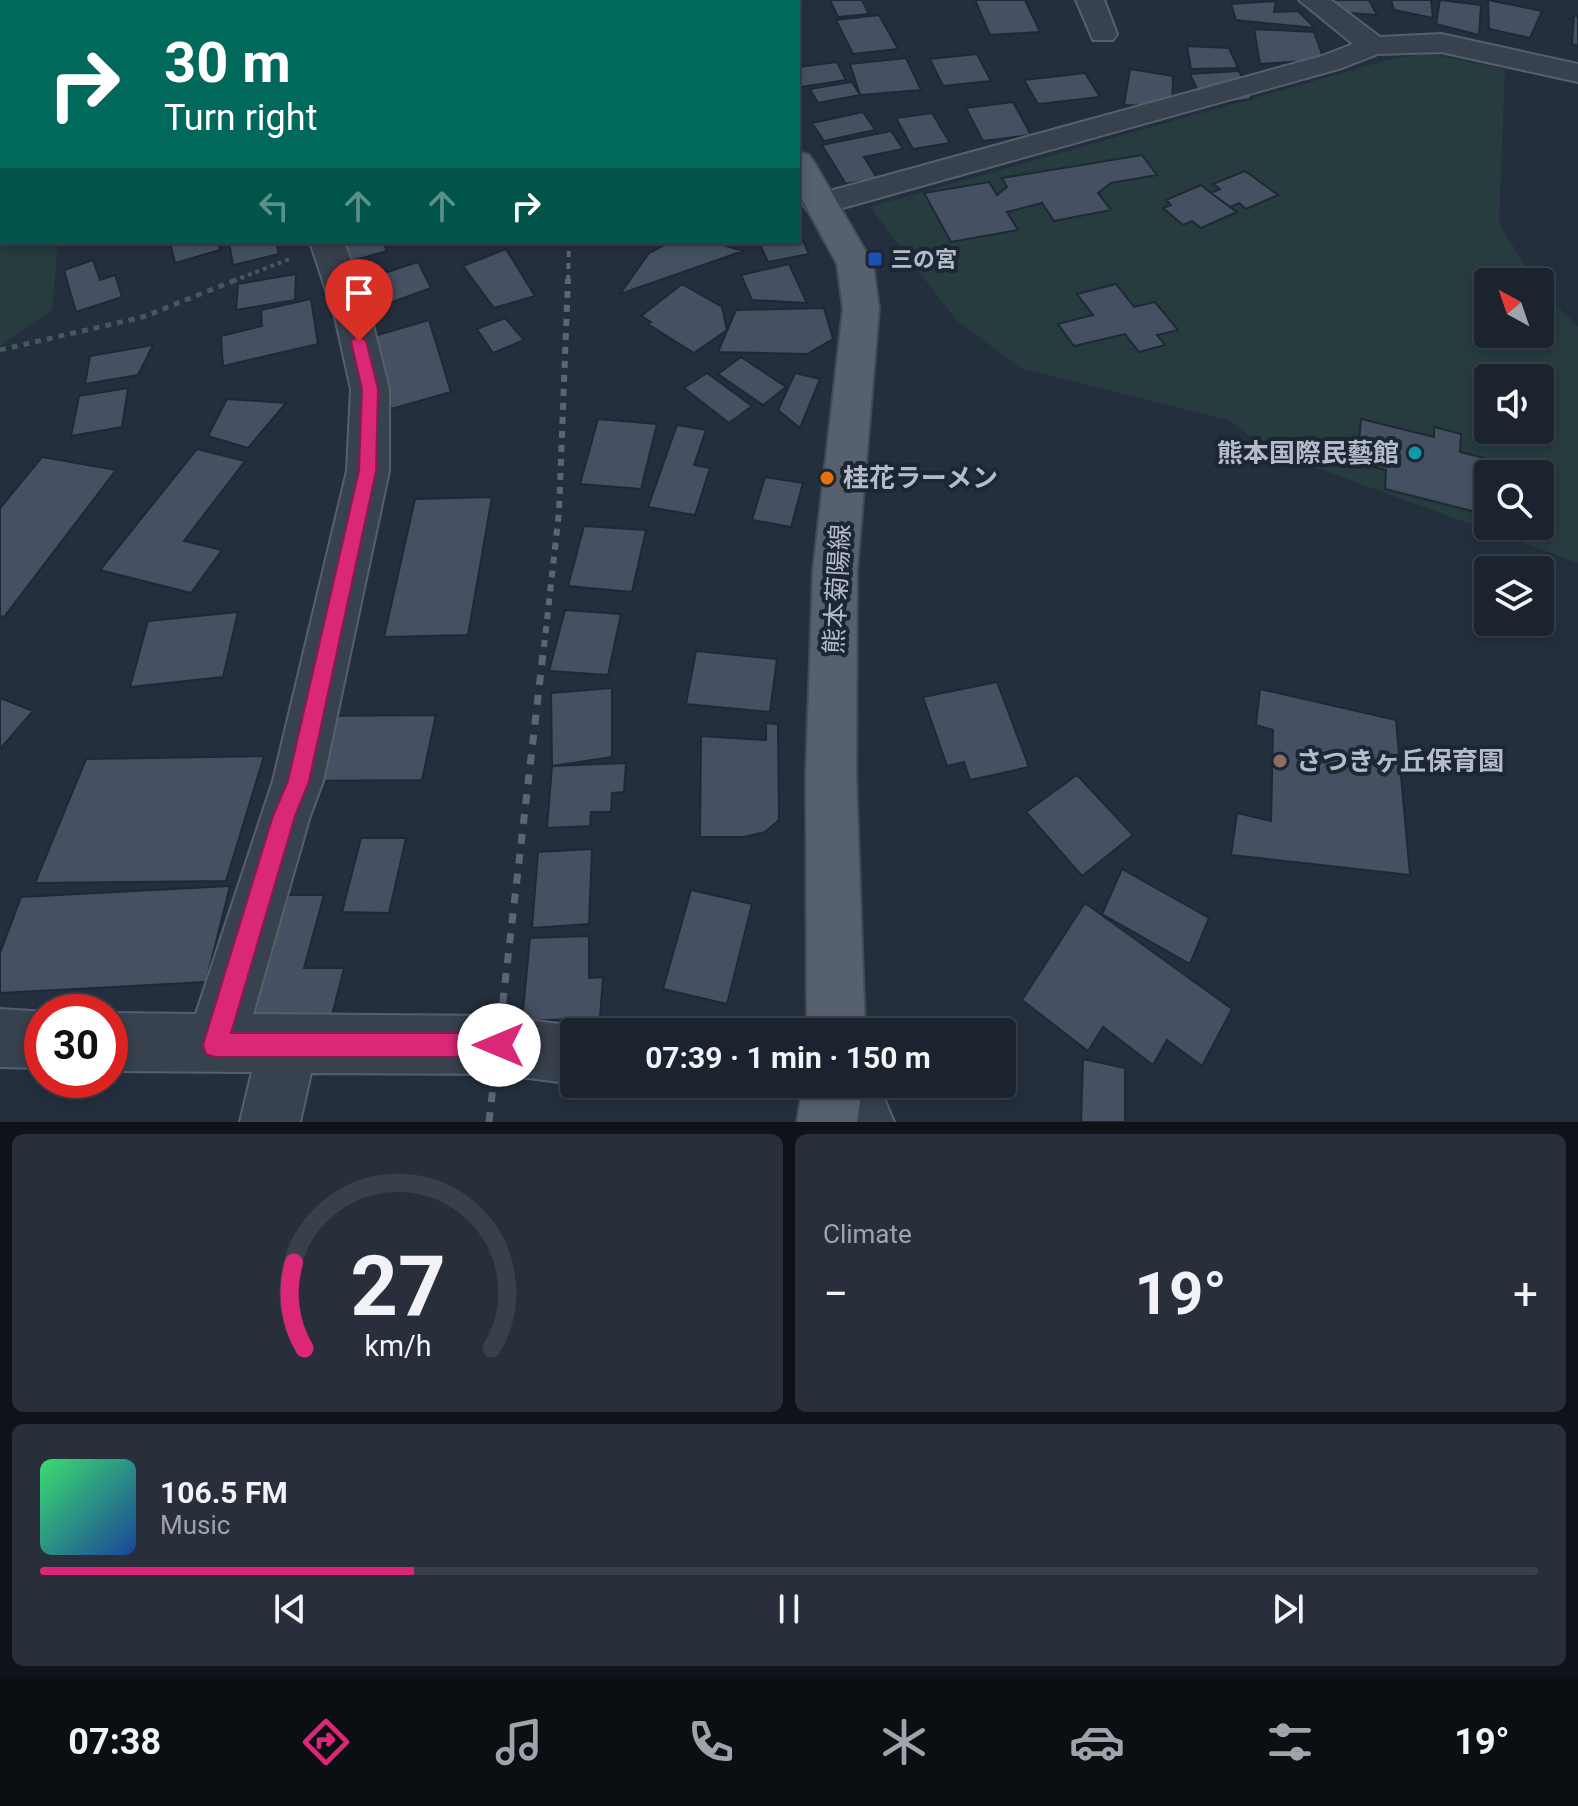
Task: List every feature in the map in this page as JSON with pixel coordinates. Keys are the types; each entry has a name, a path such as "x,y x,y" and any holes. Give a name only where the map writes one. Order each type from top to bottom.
{"main road":[{"name":"熊本菊陽線","path":"800,166 855,264 861,309 835,571 831,774 836,1018"},
{"path":"827,1122 831,1098"}],"street":[{"path":"1090,0 1103,34"},
{"path":"1313,0 1374,46"},
{"path":"820,204 1332,62 1374,46 1441,43 1578,73"},
{"path":"215,1045 284,816 298,781 368,471 370,389 353,317 328,244"},
{"path":"0,1038 24,1039"},
{"path":"128,1043 499,1045 560,1053"},
{"path":"270,1122 288,1045"},
{"path":"853,1098 864,1122"}],"path":[{"path":"0,350 143,317 328,244"}],"green space":[{"path":"1426,53 1505,69 1499,223 1526,268 1474,268 1474,348 1554,348 1554,303 1578,327 1578,563 1515,540 1554,540 1554,460 1474,460 1474,525 1270,451 1229,420 1021,368 956,320 870,207 1388,60"},
{"path":"0,244 58,244 52,310 0,346"}],"building":[{"path":"830,0 862,0 869,14 838,17"},
{"path":"975,0 1025,0 1040,32 990,35"},
{"path":"1326,0 1369,0 1377,15 1336,12"},
{"path":"1391,0 1431,0 1433,18 1394,10"},
{"path":"1440,0 1481,5 1479,35 1436,24"},
{"path":"1488,0 1542,11 1530,38 1489,29"},
{"path":"1276,1 1274,12 1298,11 1315,28 1236,20 1231,4"},
{"path":"879,15 898,49 853,54 836,20"},
{"path":"1574,16 1578,16 1578,46 1572,44"},
{"path":"1254,29 1314,32 1324,60 1260,64"},
{"path":"1187,46 1229,48 1238,68 1191,69"},
{"path":"977,54 991,81 943,86 930,59"},
{"path":"906,58 921,90 860,95 850,64"},
{"path":"837,62 846,80 801,87 800,67"},
{"path":"1130,69 1173,76 1172,107 1124,105"},
{"path":"1239,71 1252,99 1205,106 1190,74"},
{"path":"1085,73 1100,97 1038,104 1024,80"},
{"path":"852,82 860,95 818,103 810,89"},
{"path":"1013,102 1031,135 983,141 966,108"},
{"path":"863,112 875,130 824,141 812,123"},
{"path":"932,113 950,143 913,149 896,118"},
{"path":"891,131 903,149 864,157 877,178 846,184 822,145"},
{"path":"1142,155 1157,175 1111,183 1098,193 1111,210 1054,221 1042,203 1007,212 1018,230 951,242 924,193 989,182 997,195 1007,187 1002,178"},
{"path":"1245,171 1278,195 1246,209 1239,203 1230,207 1211,193 1220,189 1213,184"},
{"path":"1201,185 1237,212 1201,228 1192,221 1183,225 1163,208 1171,205 1166,200"},
{"path":"800,234 809,254 768,262 760,244 800,244"},
{"path":"170,244 218,244 220,250 175,263"},
{"path":"229,244 276,244 279,254 233,265"},
{"path":"334,244 384,244 387,251 341,264"},
{"path":"666,244 720,244 743,251 620,294 649,253"},
{"path":"506,249 535,296 494,308 463,266"},
{"path":"93,260 100,280 115,275 122,297 76,312 64,270"},
{"path":"418,262 431,288 367,311 353,283"},
{"path":"789,264 807,303 752,300 741,275"},
{"path":"296,274 295,300 236,310 238,284"},
{"path":"682,284 722,307 727,330 694,353 648,324 651,322 641,316"},
{"path":"1116,284 1134,307 1155,302 1178,330 1157,335 1165,345 1139,352 1125,334 1074,346 1058,324 1093,315 1077,294"},
{"path":"311,299 318,344 223,366 221,336 262,326 261,310"},
{"path":"824,308 833,339 807,354 718,352 736,310"},
{"path":"505,318 524,340 493,353 477,329"},
{"path":"429,320 451,392 391,409 371,337"},
{"path":"153,345 138,375 85,384 90,356"},
{"path":"741,357 786,387 763,405 718,374"},
{"path":"707,373 752,406 729,423 684,388"},
{"path":"795,373 820,379 800,428 778,410"},
{"path":"128,388 122,427 71,436 79,396"},
{"path":"227,399 286,403 248,448 208,436"},
{"path":"598,419 657,424 641,489 580,484"},
{"path":"1361,419 1434,437 1434,427 1461,434 1460,452 1492,460 1474,460 1474,511 1385,489 1386,470 1357,463"},
{"path":"677,425 706,430 694,465 710,468 695,515 648,507"},
{"path":"197,449 245,461 184,541 222,550 191,593 100,570"},
{"path":"42,457 116,470 4,617 0,616 0,508"},
{"path":"765,477 803,483 791,527 752,520"},
{"path":"492,497 468,635 384,637 415,499"},
{"path":"584,526 646,530 632,592 568,586"},
{"path":"565,610 621,614 608,675 549,671"},
{"path":"238,612 223,677 130,687 148,621"},
{"path":"696,651 777,659 770,712 686,704"},
{"path":"997,682 1029,767 970,780 964,762 947,766 923,697"},
{"path":"612,688 612,757 552,766 551,693"},
{"path":"1260,689 1396,720 1410,875 1231,855 1237,813 1271,821 1273,730 1256,725"},
{"path":"0,698 33,711 0,749"},
{"path":"436,715 422,780 298,781 317,716"},
{"path":"766,723 778,724 779,820 765,832 744,837 700,837 701,736 766,740"},
{"path":"264,756 226,881 35,883 86,759"},
{"path":"626,763 624,792 612,793 611,812 591,812 590,826 547,828 552,766"},
{"path":"1077,775 1133,835 1082,876 1026,812"},
{"path":"361,838 406,838 389,913 342,912"},
{"path":"592,849 589,924 532,928 538,852"},
{"path":"1122,869 1209,918 1190,964 1102,914"},
{"path":"230,886 206,982 0,993 0,953 21,897"},
{"path":"691,890 752,904 727,1004 663,989"},
{"path":"274,895 324,895 304,968 344,968 329,1027 234,1026"},
{"path":"1085,903 1232,1009 1202,1066 1167,1040 1153,1065 1103,1027 1088,1051 1022,1000"},
{"path":"589,936 589,978 603,977 600,1018 522,1021 530,938"},
{"path":"1083,1059 1125,1068 1125,1122 1081,1122"}],"railway":[{"path":"568,281 569,244"},
{"path":"544,647 559,512 568,279"},
{"path":"489,1122 544,645"}],"place":[{"name":"三の宮","path":"875,259"},
{"name":"熊本国際民藝館","path":"1415,453"},
{"name":"桂花ラーメン","path":"827,478"},
{"name":"さつきヶ丘保育園","path":"1280,761"}],"route":[{"path":"359,341 370,389 368,471 298,781 284,816 215,1045 499,1045"}]}
